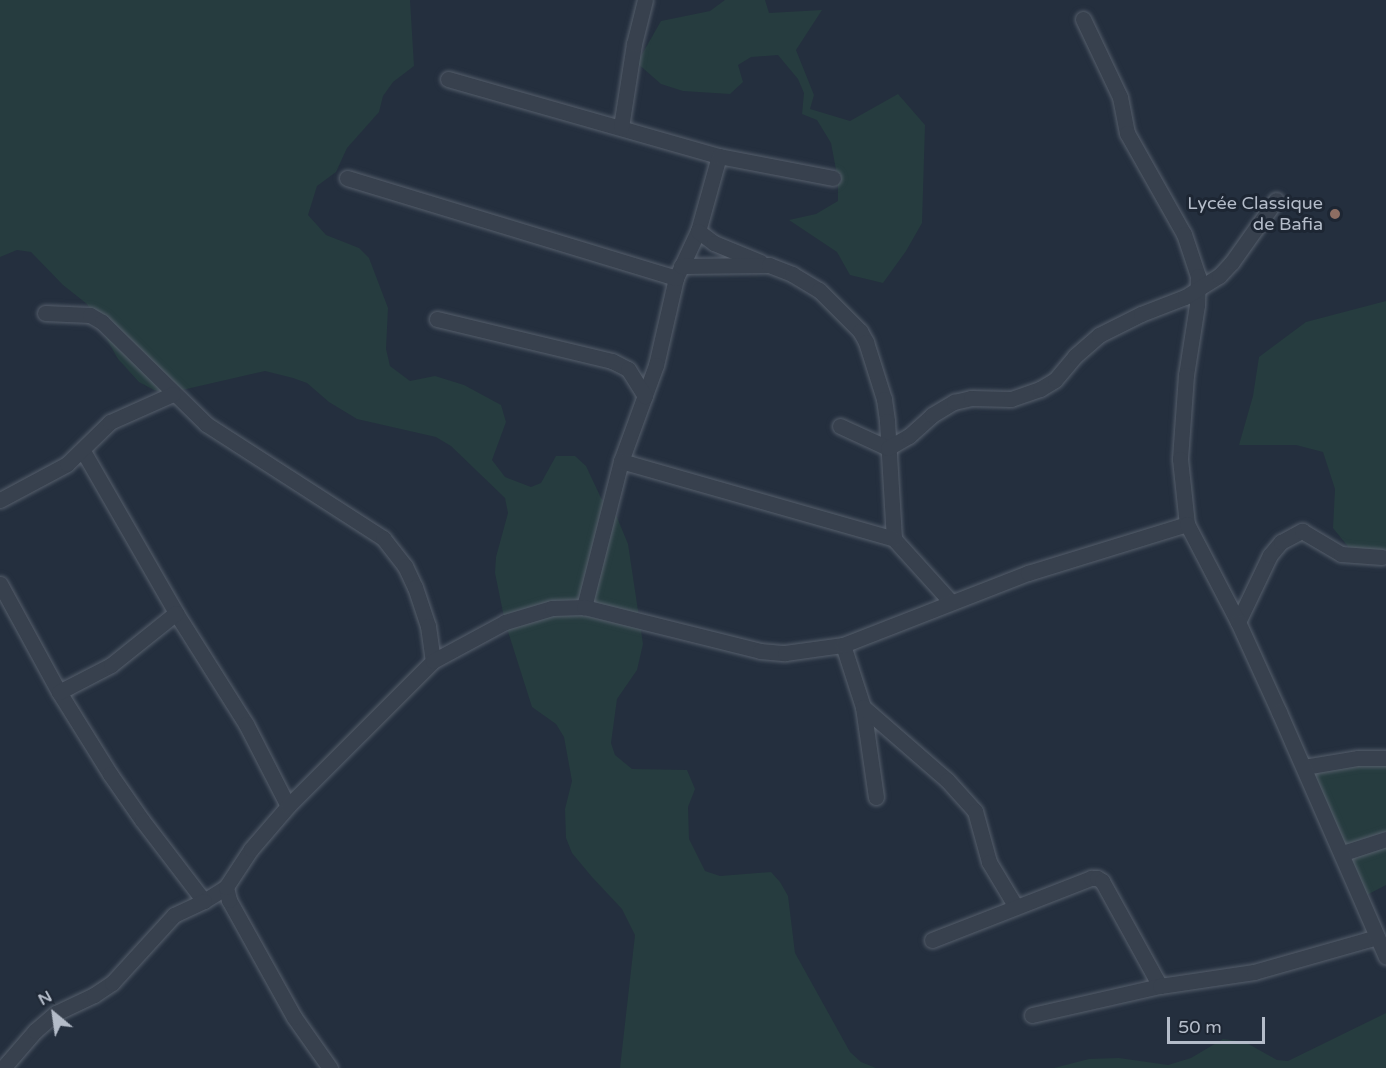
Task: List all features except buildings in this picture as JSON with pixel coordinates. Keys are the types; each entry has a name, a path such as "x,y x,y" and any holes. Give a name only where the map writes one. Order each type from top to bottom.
{"street":[{"path":"621,127 634,44 645,0"},
{"path":"1083,19 1120,97 1127,133 1184,234 1198,276 1198,291 1188,356 1180,459 1187,524 1238,622 1343,853 1386,957"},
{"path":"448,78 719,156 833,178"},
{"path":"584,607 621,461 645,396 667,325 679,272 698,231 719,156"},
{"path":"347,178 679,272 769,265"},
{"path":"888,448 909,436 932,415 954,402 971,398 1011,399 1040,389 1055,380 1075,356 1099,335 1141,314 1198,291 1219,276 1232,262 1276,200"},
{"path":"698,231 714,243 792,274 819,290 860,331 866,342 884,399 894,539"},
{"path":"45,313 90,315 102,322 206,424 383,538 405,566 415,587 428,626 433,661"},
{"path":"437,319 612,361 628,369 636,378 645,396"},
{"path":"0,500 67,465 83,451 95,434 110,422 173,394"},
{"path":"840,426 888,448"},
{"path":"83,451 176,614 246,724 288,806"},
{"path":"621,461 894,539 951,602"},
{"path":"3,1068 35,1031 56,1013 94,995 111,984 174,915 204,901 226,887 251,849 288,806 433,661 505,622 552,608 584,607 760,651 785,653 843,645 1028,573 1187,524"},
{"path":"1238,622 1270,555 1281,542 1302,531 1341,554 1382,557"},
{"path":"0,584 59,692 110,774 204,901"},
{"path":"59,692 111,665 176,614"},
{"path":"843,645 863,707 876,797"},
{"path":"863,707 948,780 975,811 989,862 1016,907"},
{"path":"1304,767 1358,758 1386,758"},
{"path":"1343,853 1386,839"},
{"path":"932,940 1091,878 1097,878 1102,881 1160,986"},
{"path":"226,887 230,900 294,1017 330,1068"},
{"path":"1032,1015 1160,986 1254,972 1377,937"}],"green space":[{"path":"0,0 410,0 414,66 393,82 383,96 379,112 347,148 336,172 317,186 308,215 326,235 359,248 369,258 388,308 386,349 390,366 410,381 435,376 464,385 501,405 506,422 492,460 505,477 531,487 541,483 556,456 575,456 586,466 601,498 616,515 628,544 643,644 637,670 617,699 611,743 615,755 632,769 687,770 695,789 688,807 689,839 705,871 720,876 771,872 780,882 788,896 795,953 850,1052 861,1062 876,1068 620,1068 635,935 622,909 572,853 566,838 565,809 572,781 564,737 556,724 532,707 505,622 495,573 496,557 508,513 505,498 451,446 436,437 357,419 329,402 307,383 293,378 265,371 169,393 154,390 139,382 118,359 87,304 63,285 31,252 17,250 0,257"},
{"path":"725,0 765,0 769,13 822,10 796,50 814,95 810,109 850,121 898,94 925,125 922,223 906,251 883,283 850,275 837,252 789,220 816,214 838,201 838,180 831,143 817,120 802,114 804,93 798,79 778,55 751,57 738,65 743,82 730,94 683,91 661,84 637,63 661,21 710,11"},
{"path":"1386,301 1386,549 1362,564 1333,528 1335,489 1323,452 1296,445 1239,445 1253,396 1259,357 1306,322"},
{"path":"1386,758 1386,885 1361,898 1307,765"},
{"path":"1386,1013 1386,1068 1054,1068 1089,1059 1119,1058 1168,1065 1191,1058 1223,1039 1245,1042 1277,1060 1288,1061"}],"place":[{"name":"Lycée Classique de Bafia","path":"1335,214"}]}
